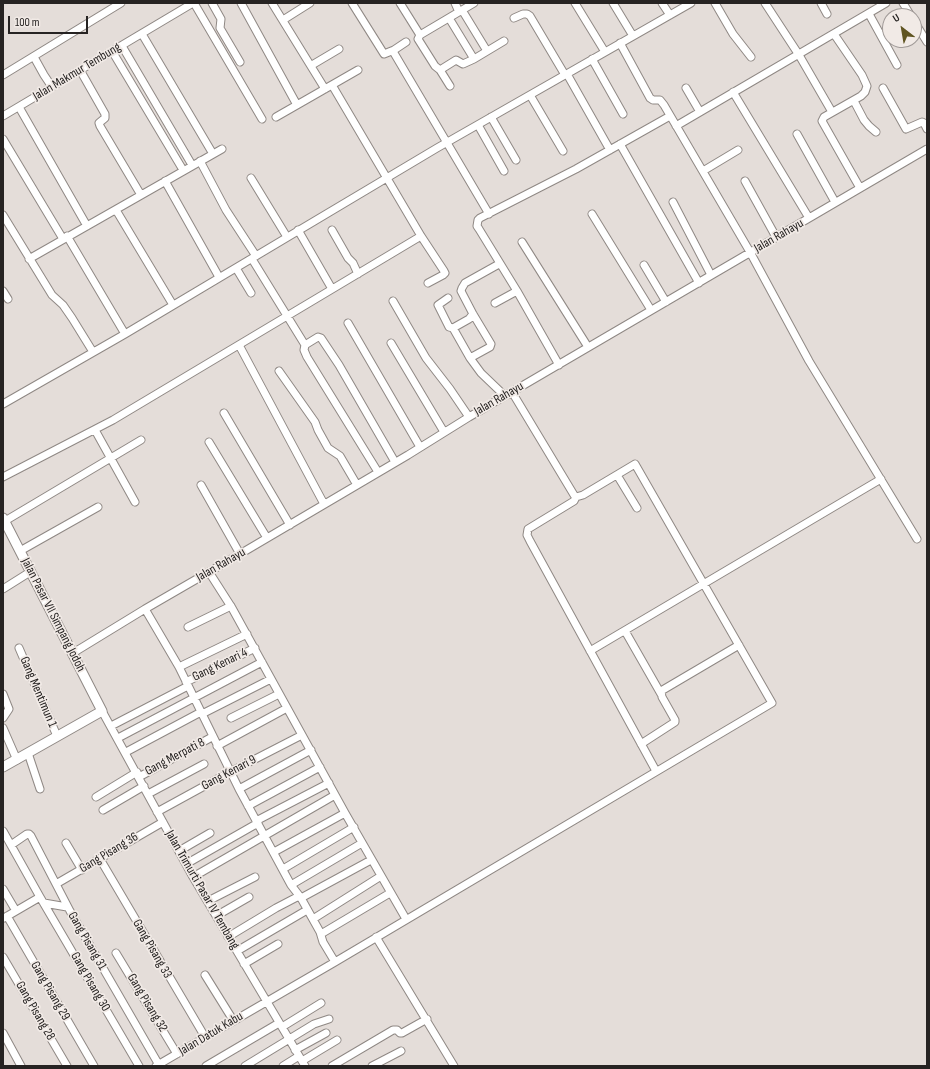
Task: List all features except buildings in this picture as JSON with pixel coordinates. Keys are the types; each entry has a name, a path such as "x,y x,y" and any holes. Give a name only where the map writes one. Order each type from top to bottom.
{"main road":[{"name":"Jalan Pasar VII Simpang Jodoh","path":"4,520 102,711"},
{"path":"3,767 102,711"}],"street":[{"path":"3,75 121,3"},
{"path":"194,3 262,118"},
{"name":"Jalan Makmur Tembung","path":"3,116 194,3"},
{"path":"212,3 221,19 220,28 240,62"},
{"path":"241,3 298,105"},
{"path":"272,3 312,65 325,89"},
{"path":"283,20 310,3"},
{"path":"352,3 384,54 394,50 406,42"},
{"path":"400,3 420,35 418,39 450,86"},
{"path":"454,3 487,51"},
{"path":"420,35 474,3"},
{"path":"575,3 605,52"},
{"path":"613,3 633,36"},
{"path":"662,3 670,15"},
{"path":"3,404 254,258 298,230 447,142 478,126 691,3"},
{"path":"715,3 733,34 750,57"},
{"path":"765,3 832,112"},
{"path":"821,3 827,14"},
{"path":"676,126 886,3"},
{"path":"514,18 523,14 528,14 530,16 610,150"},
{"path":"868,14 898,65"},
{"path":"449,18 474,59"},
{"path":"142,34 213,154"},
{"path":"834,34 866,81 867,86 865,92 861,96 824,117 822,121 860,188"},
{"path":"440,70 456,60 462,64 474,59 504,41"},
{"path":"620,43 647,93 653,100 662,101 750,252 809,361 917,539"},
{"path":"122,46 192,165"},
{"path":"312,65 340,49"},
{"path":"394,50 394,53 489,214"},
{"path":"112,51 183,170"},
{"path":"34,57 52,87"},
{"path":"592,59 623,114"},
{"path":"80,70 106,114 105,118 99,123 100,126 141,195"},
{"path":"276,117 358,70"},
{"path":"332,85 421,236 445,273 428,283"},
{"path":"686,88 700,112"},
{"path":"883,88 906,129 922,122 924,122 927,129"},
{"path":"733,92 809,218"},
{"path":"530,95 564,151"},
{"path":"854,101 864,120 876,132"},
{"path":"19,107 87,226"},
{"path":"559,365 517,291 477,226 480,218 610,150 670,116"},
{"path":"491,118 516,160"},
{"path":"478,126 504,171"},
{"path":"797,134 836,202"},
{"path":"3,139 125,334"},
{"path":"620,144 698,283"},
{"path":"29,259 222,149"},
{"name":"Jalan Rahayu","path":"73,653 469,417 927,149"},
{"path":"702,170 738,150"},
{"path":"200,161 226,210 305,345 304,350 307,357 378,472"},
{"path":"251,178 287,237"},
{"path":"165,181 219,277"},
{"path":"745,181 776,237"},
{"path":"673,202 711,275"},
{"path":"116,210 173,305"},
{"path":"592,214 651,310"},
{"path":"3,215 55,299 63,305 93,352"},
{"path":"298,230 332,289"},
{"path":"332,230 348,258 353,263 358,274"},
{"path":"3,477 95,430 288,317 421,236"},
{"path":"522,242 588,347"},
{"path":"470,358 488,350 491,346 472,317 462,294 462,288 465,284 499,264"},
{"path":"644,265 666,302"},
{"path":"236,268 251,293"},
{"path":"3,291 8,300"},
{"path":"495,303 517,291"},
{"path":"448,298 438,305 449,327 453,328 470,358 481,373 509,394 576,496"},
{"path":"393,301 426,358 469,417"},
{"path":"453,328 472,317"},
{"path":"348,323 420,447"},
{"path":"305,345 318,337 321,338 343,372 395,462"},
{"path":"391,343 444,432"},
{"path":"239,345 324,504"},
{"path":"279,371 315,422 328,448 340,456 357,485"},
{"path":"224,413 290,525"},
{"path":"95,430 136,502"},
{"path":"4,520 111,459 141,440"},
{"path":"209,442 267,538"},
{"path":"576,496 583,495 635,464 739,645 665,688 661,691 661,694"},
{"path":"617,475 637,508"},
{"path":"590,651 881,479"},
{"path":"201,485 240,554"},
{"path":"576,496 574,501 527,531 530,541 656,771"},
{"path":"20,551 98,507"},
{"path":"3,589 30,572"},
{"path":"209,572 231,606 255,648 371,860 406,919"},
{"path":"188,627 231,606"},
{"path":"145,609 187,684 212,737 248,806 291,884 313,919 321,934 323,942 335,962"},
{"path":"625,631 675,720 675,722 641,744"},
{"path":"178,667 247,634"},
{"name":"Jalan Datuk Kabu","path":"157,1065 335,962 772,702 739,645"},
{"name":"Gang Mentimun 1","path":"19,648 57,736"},
{"name":"Gang Kenari 4","path":"111,726 255,648"},
{"path":"118,738 262,662"},
{"path":"126,752 271,679"},
{"path":"3,694 9,709 3,718"},
{"path":"232,718 279,694"},
{"path":"217,746 287,708"},
{"name":"Jalan Trimurti Pasar IV Tembang","path":"102,711 126,752 193,877 300,1058"},
{"path":"3,728 17,760"},
{"name":"Gang Kenari 9","path":"157,812 302,735"},
{"name":"Gang Merpati 8","path":"96,796 212,737"},
{"path":"239,789 311,750"},
{"path":"28,753 40,790"},
{"path":"148,794 204,764"},
{"path":"248,806 320,767"},
{"path":"186,864 257,822 329,783"},
{"path":"103,810 144,786"},
{"path":"193,877 335,795"},
{"path":"274,852 345,813"},
{"name":"Gang Pisang 36","path":"56,884 100,860 163,822"},
{"path":"283,869 354,827"},
{"name":"Gang Pisang 30","path":"3,831 139,1066"},
{"path":"179,851 210,833"},
{"name":"Gang Pisang 31","path":"11,845 26,834 31,835 67,907 157,1065"},
{"path":"66,843 82,870"},
{"path":"291,884 362,843"},
{"name":"Gang Pisang 33","path":"100,860 205,1037"},
{"path":"228,937 276,908 371,860"},
{"path":"313,919 381,876"},
{"path":"208,902 255,878"},
{"path":"3,889 16,911"},
{"path":"321,934 390,893"},
{"path":"216,916 249,897"},
{"path":"5,917 42,900 67,907"},
{"path":"237,951 307,910"},
{"name":"Gang Pisang 29","path":"5,917 94,1066"},
{"path":"376,937 427,1019 454,1066"},
{"path":"244,964 278,944"},
{"name":"Gang Pisang 32","path":"116,953 177,1054"},
{"name":"Gang Pisang 28","path":"3,957 67,1066"},
{"path":"205,975 233,1020"},
{"path":"206,1066 321,1003"},
{"path":"245,1066 314,1024 329,1019"},
{"path":"332,1066 393,1030 397,1030 402,1033 427,1019"},
{"path":"3,1032 21,1066"},
{"path":"300,1058 326,1033"},
{"path":"283,1066 337,1040"},
{"path":"372,1066 401,1051"}]}
